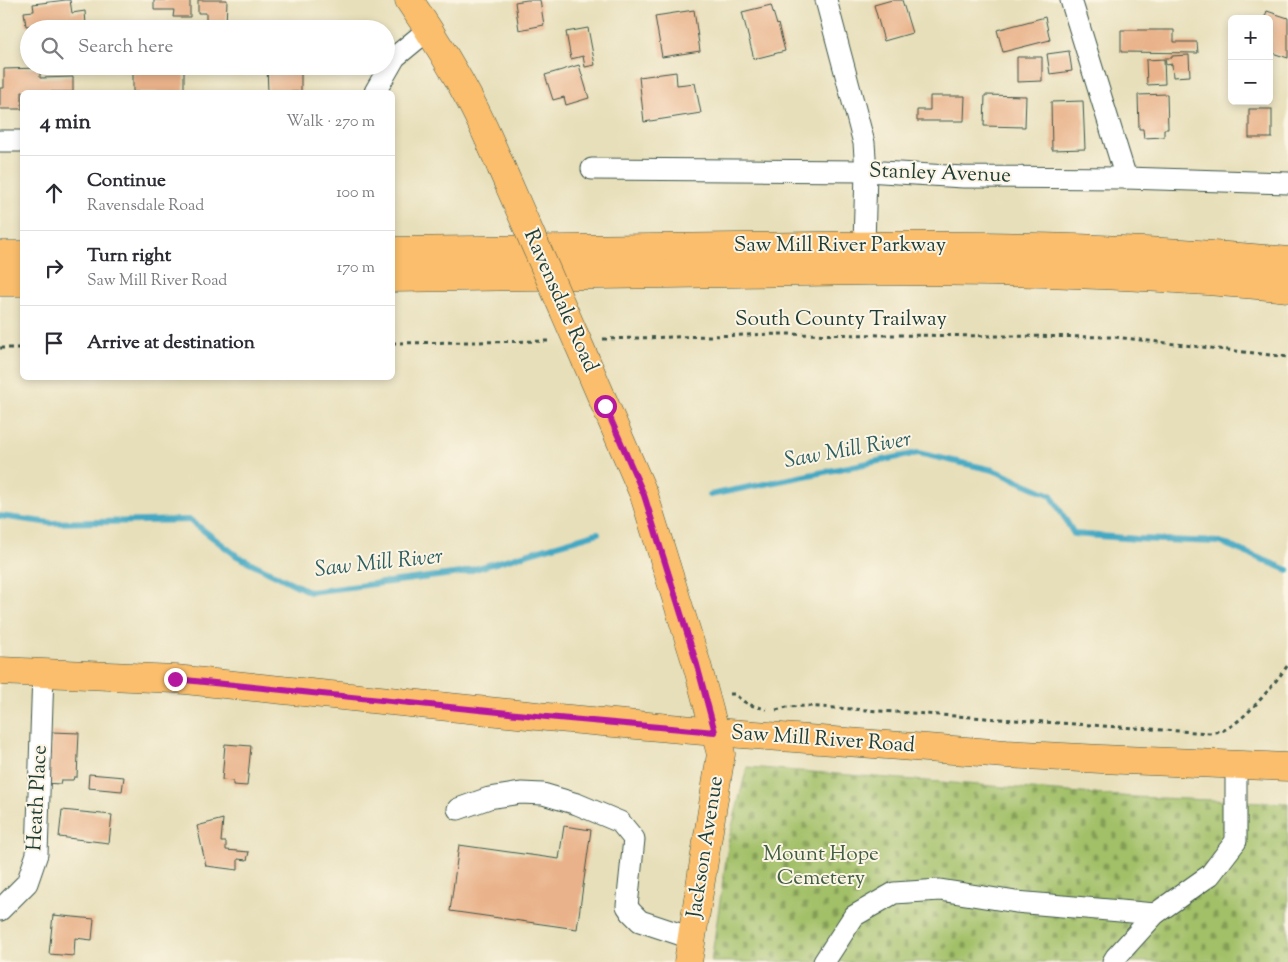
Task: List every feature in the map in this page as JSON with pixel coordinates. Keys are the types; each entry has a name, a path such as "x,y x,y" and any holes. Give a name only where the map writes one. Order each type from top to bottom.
{"main road":[{"name":"Ravensdale Road","path":"409,0 429,29 470,99 501,167 593,350 644,495 697,665 715,732"},
{"name":"Saw Mill River Parkway","path":"395,251 965,245 1084,248 1204,254 1288,261"},
{"path":"0,255 20,255"},
{"name":"Saw Mill River Parkway","path":"395,278 926,271 1108,276 1288,288"},
{"path":"0,282 20,282"},
{"name":"Saw Mill River Road","path":"0,671 175,679 547,717 1006,754 1288,767"},
{"name":"Jackson Avenue","path":"690,950 720,754 715,732"}],"street":[{"path":"826,0 864,143 866,171 864,245"},
{"path":"1071,0 1126,178"},
{"path":"395,57 429,29"},
{"path":"376,90 385,75"},
{"path":"0,141 20,141"},
{"name":"Stanley Avenue","path":"592,169 866,171 963,177 1126,178 1288,183"},
{"name":"Heath Place","path":"0,910 27,882 37,854 43,673"},
{"path":"1117,960 1155,914 1210,874 1236,842 1236,764"},
{"path":"458,809 488,798 521,793 543,794 577,804 620,822 634,839 627,906 640,921 690,950"},
{"path":"824,962 854,916 894,893 940,890 1016,902 1155,914"}],"path":[{"name":"South County Trailway","path":"593,350 780,334 1115,337 1288,356"},
{"path":"395,343 560,340"},
{"path":"0,348 20,348"},
{"path":"705,696 735,694 741,702 777,710 787,707 806,706 1208,733 1223,730 1243,717 1288,665"}],"green space":[{"name":"Mount Hope Cemetery","path":"747,767 1133,797 1288,803 1288,962 711,962 729,839"}],"building":[{"path":"70,0 72,13 85,11 86,20 25,20 24,12 34,11 33,4"},
{"path":"154,0 190,0 190,17 173,17 174,10 154,10"},
{"path":"198,0 227,0 226,20 206,20 206,13 198,13"},
{"path":"540,0 544,25 519,30 515,2"},
{"path":"892,0 902,0 912,33 884,41 874,5"},
{"path":"771,5 785,51 754,59 742,12"},
{"path":"694,10 700,51 662,57 655,16"},
{"path":"1267,11 1288,18 1288,58 1273,53 1273,15 1266,15"},
{"path":"1045,17 1050,40 1003,52 997,30"},
{"path":"588,28 595,65 585,67 583,56 571,59 566,32"},
{"path":"1121,30 1174,30 1174,42 1197,42 1198,53 1121,52"},
{"path":"1069,51 1072,71 1050,74 1047,54"},
{"path":"1189,55 1190,76 1173,77 1172,64 1166,65 1165,58"},
{"path":"1017,57 1042,57 1042,81 1017,82"},
{"path":"1164,59 1165,84 1147,85 1146,60"},
{"path":"579,65 589,98 566,105 564,97 553,100 545,75"},
{"path":"4,69 20,69 20,75 40,75 40,78 73,77 73,90 20,90 20,109 0,109 0,88 4,88"},
{"path":"676,72 677,85 695,83 701,113 644,122 639,77"},
{"path":"133,75 184,75 184,90 133,90"},
{"path":"267,75 301,75 301,90 268,90"},
{"path":"1167,94 1168,129 1164,129 1164,137 1144,138 1143,129 1139,129 1138,95"},
{"path":"985,95 1026,96 1025,127 984,126"},
{"path":"930,96 965,96 964,121 917,121 917,110 930,110"},
{"path":"1083,101 1085,149 1052,150 1051,102"},
{"path":"1249,109 1272,109 1272,138 1249,138"},
{"path":"52,732 79,733 77,777 74,777 73,780 61,780 60,784 45,783 51,752"},
{"path":"225,744 251,746 247,786 233,785 233,781 222,780"},
{"path":"89,774 124,777 122,791 88,788"},
{"path":"62,810 112,815 109,843 59,837"},
{"path":"223,819 221,842 226,842 226,850 249,852 247,860 238,859 238,870 206,866 197,826"},
{"path":"564,826 591,830 577,929 450,911 459,845 559,859"},
{"path":"53,915 94,919 92,940 75,938 74,956 49,954"}],"waterway":[{"name":"Saw Mill River","path":"710,495 918,453 993,470 1051,495 1074,534 1137,539 1220,542 1288,570"},
{"name":"Saw Mill River","path":"0,516 51,523 190,520 237,556 310,592 461,573 598,533"}],"route":[{"path":"175,679 715,732 697,665 644,495 605,406"}]}
